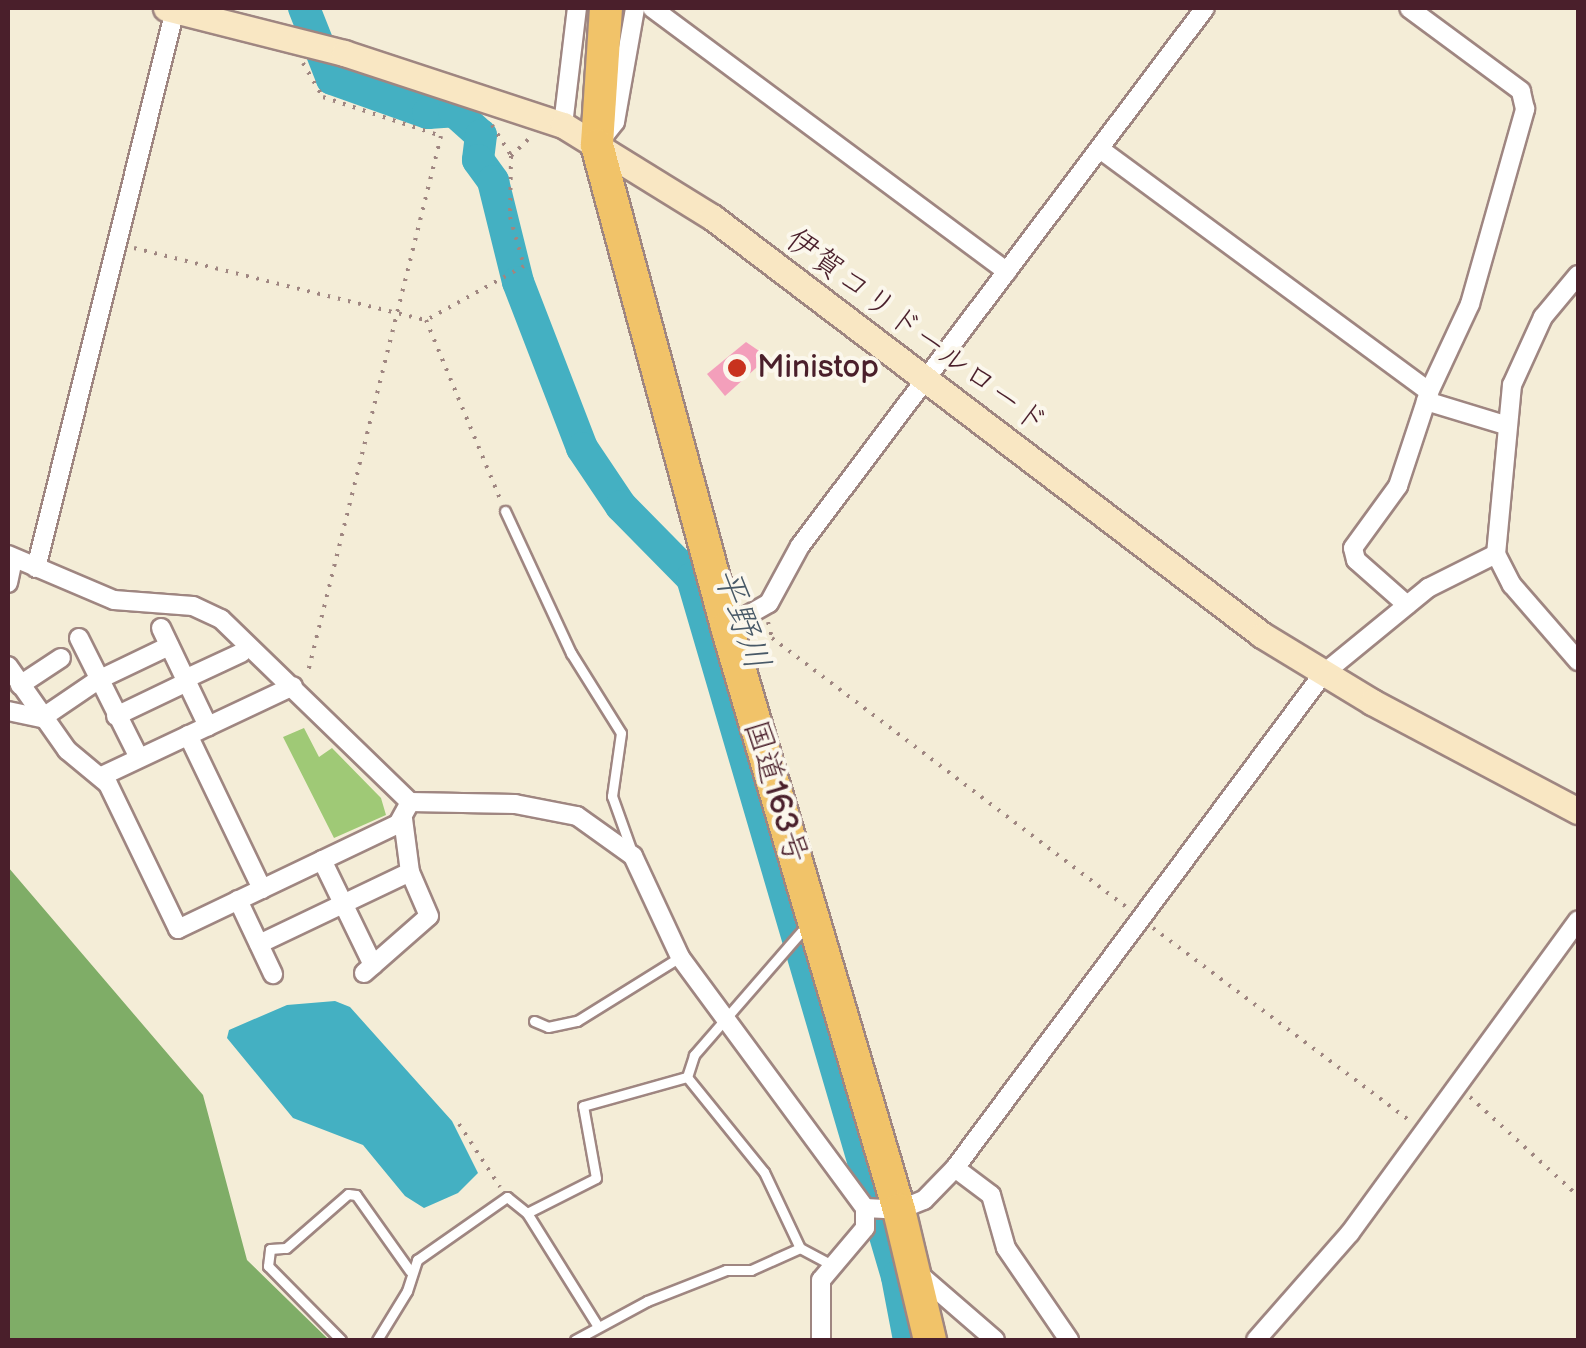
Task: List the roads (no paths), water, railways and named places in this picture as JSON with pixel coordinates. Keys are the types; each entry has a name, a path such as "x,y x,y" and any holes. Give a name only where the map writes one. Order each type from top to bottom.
{"highway":[{"name":"国道163号","path":"606,8 597,145 803,929 899,1210 930,1340"}],"street":[{"path":"563,126 577,8"},
{"path":"597,145 615,122 635,8"},
{"path":"652,8 1007,272"},
{"path":"726,627 770,603 800,546 1206,8"},
{"path":"1408,605 1356,560 1354,548 1386,509 1428,396 1470,304 1525,109 1521,91 1409,8"},
{"path":"36,568 170,9"},
{"name":"伊賀コリドールロード","path":"170,9 344,53 478,93 563,126 597,145 712,217 1216,602 1323,674 1578,811"},
{"path":"1100,148 1428,396 1505,425"},
{"path":"1578,275 1543,317 1520,360 1505,425 1496,554 1512,585 1578,661"},
{"path":"864,1208 899,1210 924,1200 955,1168 1323,674 1408,605 1496,554"},
{"path":"8,583 10,557 114,600 206,610 239,632 406,811 410,872 429,916 368,969 322,860"},
{"path":"8,711 42,718 165,637 208,726"},
{"path":"80,638 139,758"},
{"path":"116,716 241,653"},
{"path":"20,684 61,658"},
{"path":"8,666 67,750 102,776 178,929 322,860 406,811 515,804 577,816 633,856 680,957 864,1208 865,1228 830,1264 821,1280 821,1340"},
{"path":"102,776 208,726 297,691"},
{"path":"188,736 262,889"},
{"path":"259,944 410,872"},
{"path":"238,900 273,974"},
{"path":"1256,1340 1350,1233 1578,920"},
{"path":"955,1168 992,1195 1006,1248 1069,1340"},
{"path":"916,1271 994,1340"}],"lane":[{"path":"505,510 571,653 622,733 612,796 633,856"},
{"path":"687,1077 694,1054 803,929"},
{"path":"534,1021 548,1026 577,1021 680,957"},
{"path":"527,1213 596,1178 582,1106 687,1077"},
{"path":"687,1077 764,1172 800,1248 830,1264"},
{"path":"341,1340 268,1266 270,1249 286,1248 348,1194 356,1195 410,1271 408,1292 377,1340"},
{"path":"410,1271 507,1197 527,1213 598,1324"},
{"path":"576,1340 598,1324 693,1280 760,1267 800,1248"}],"water":[{"path":"335,1001 350,1007 452,1121 478,1173 458,1193 424,1208 405,1196 363,1145 293,1118 227,1038 229,1030 287,1005"}],"waterway":[{"name":"平野川","path":"304,8 332,79 428,113 454,111 481,135 478,160 493,181 518,282 582,448 621,506 692,578 897,1277 909,1340"}],"place":[{"name":"Ministop","path":"737,368"}]}
